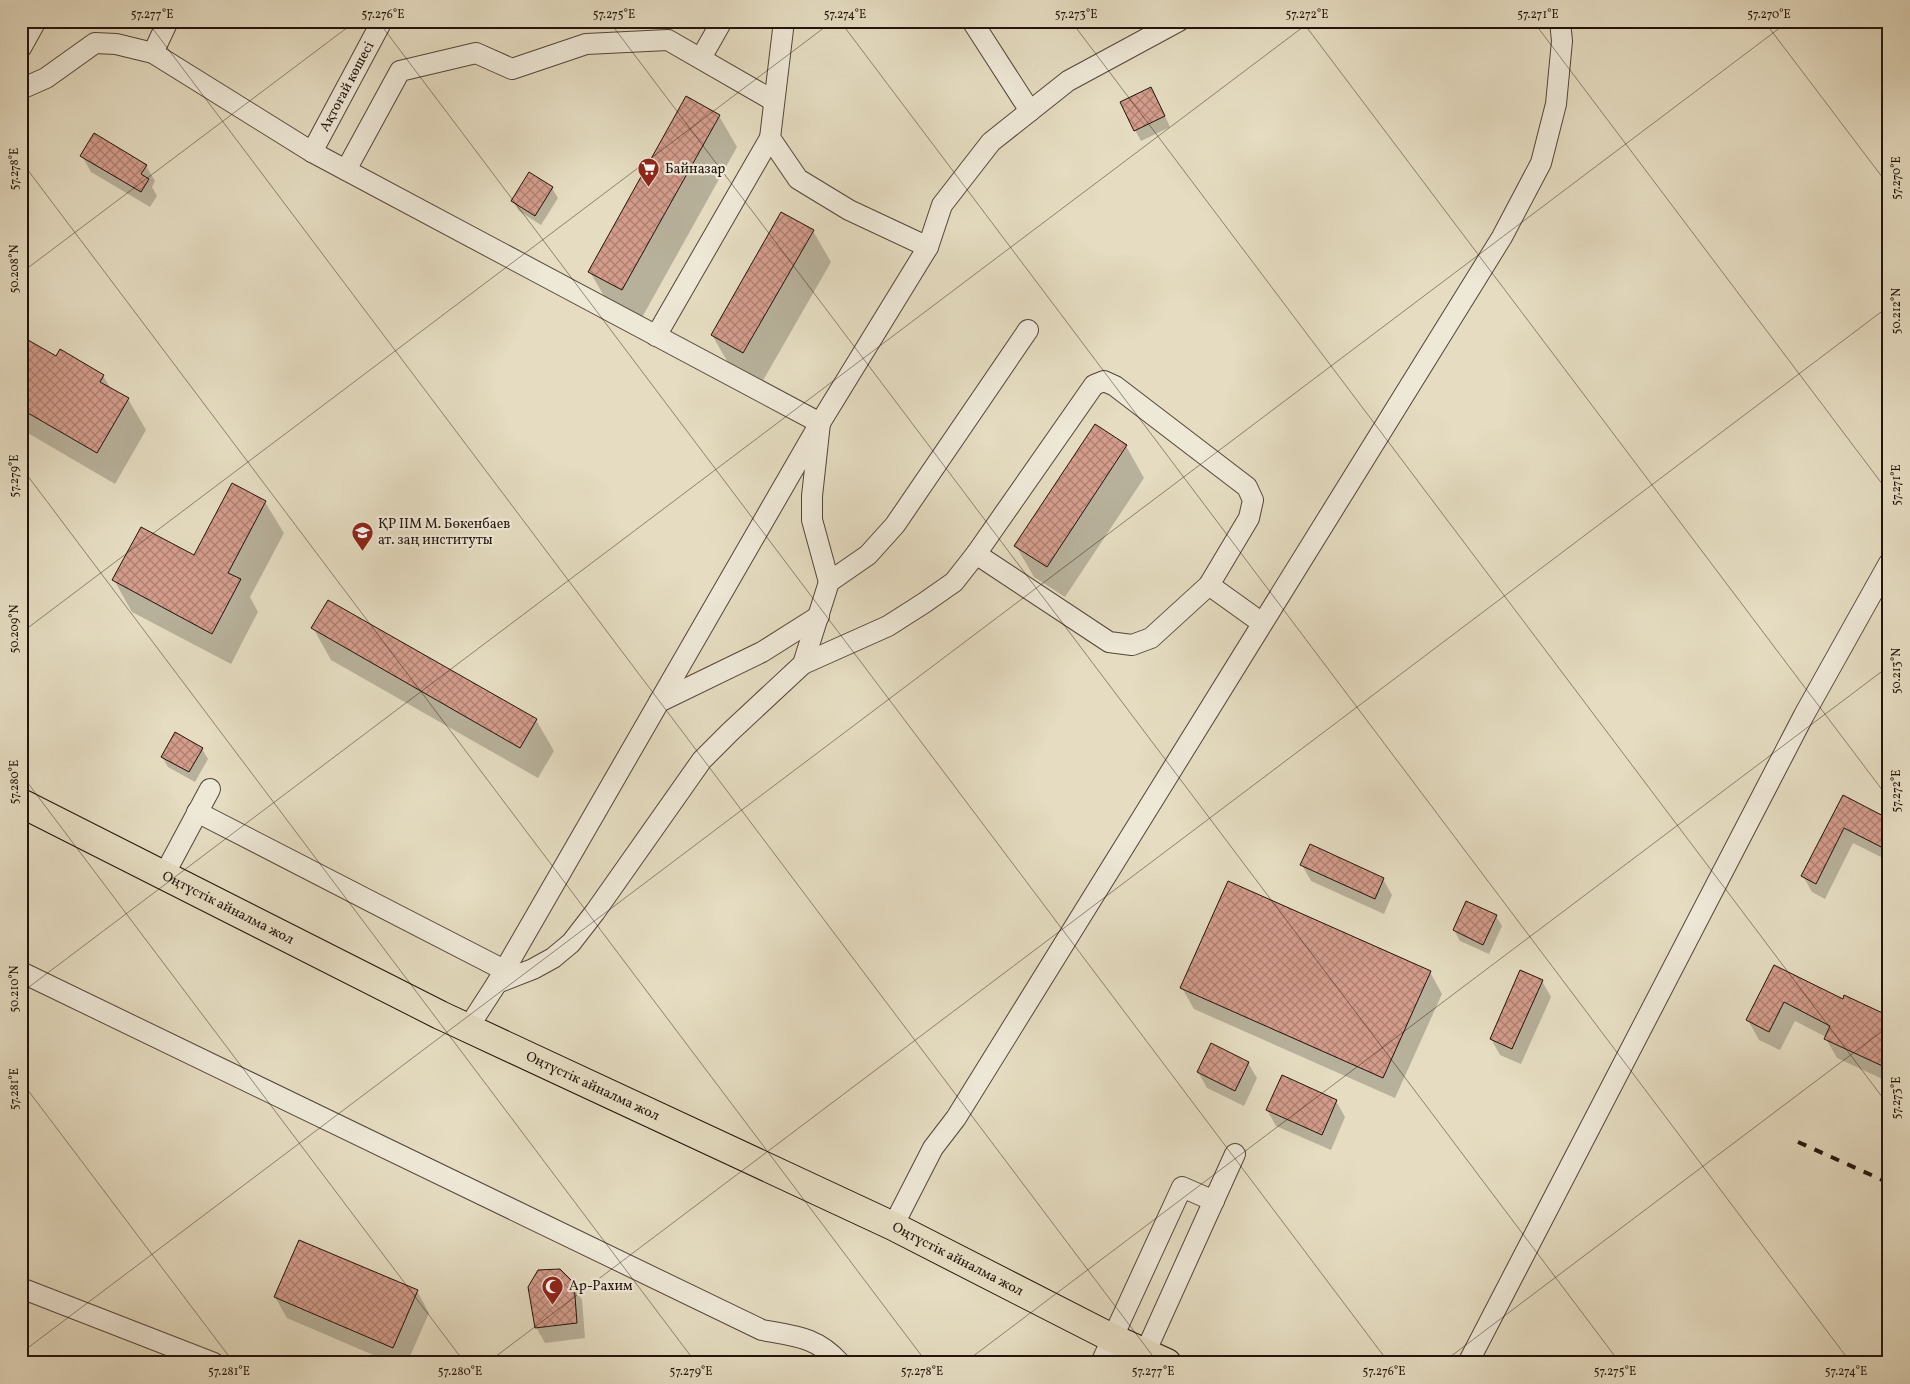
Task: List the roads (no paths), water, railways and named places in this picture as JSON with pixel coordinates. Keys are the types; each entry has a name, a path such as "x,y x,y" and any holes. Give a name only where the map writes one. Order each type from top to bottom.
{"highway":[{"name":"Оңтүстік айналма жол","path":"21,803 468,1028 893,1226 1112,1338 1156,1358"}],"street":[{"path":"21,48 36,21"},
{"path":"153,53 168,21"},
{"name":"Ақтоғай көшесі","path":"312,152 382,21"},
{"path":"701,58 722,21"},
{"path":"656,336 770,138 784,21"},
{"path":"972,21 1030,112"},
{"path":"468,1028 501,976 820,423 928,247 942,205 990,142 1068,81 1179,21"},
{"path":"893,1226 933,1148 956,1118 1502,237 1541,163 1556,104 1562,41 1560,21"},
{"path":"346,170 400,71 476,53 512,69 586,44 668,40 774,101"},
{"path":"21,89 46,78 95,43 116,44 153,53 312,152 820,423"},
{"path":"770,138 798,179 849,210 928,247"},
{"path":"829,582 868,555 895,525 1028,330"},
{"path":"198,812 501,976 533,969 553,958 571,944 702,760 802,664 888,626 924,604 954,582 976,554 1094,385 1104,381 1115,386 1247,487 1253,500 1249,518 1209,585 1151,638 1132,645 1109,642 976,554"},
{"path":"802,664 829,582 812,520 812,496 820,423"},
{"path":"1468,1363 1800,724 1889,563"},
{"path":"1209,585 1262,623"},
{"path":"659,702 762,652 819,616"},
{"path":"164,875 210,789"},
{"path":"21,972 762,1330 805,1338 830,1352 840,1363"},
{"path":"1156,1358 1214,1201 1235,1154"},
{"path":"1101,1363 1182,1186 1214,1201"},
{"path":"21,1288 188,1358 214,1363"}],"railway":[{"path":"1798,1142 1889,1183"}],"place":[{"name":"Байназар","path":"649,188"},
{"name":"ҚР ІІМ М. Бөкенбаев ат. заң институты","path":"362,551"},
{"name":"Ар-Рахим","path":"553,1305"}]}
